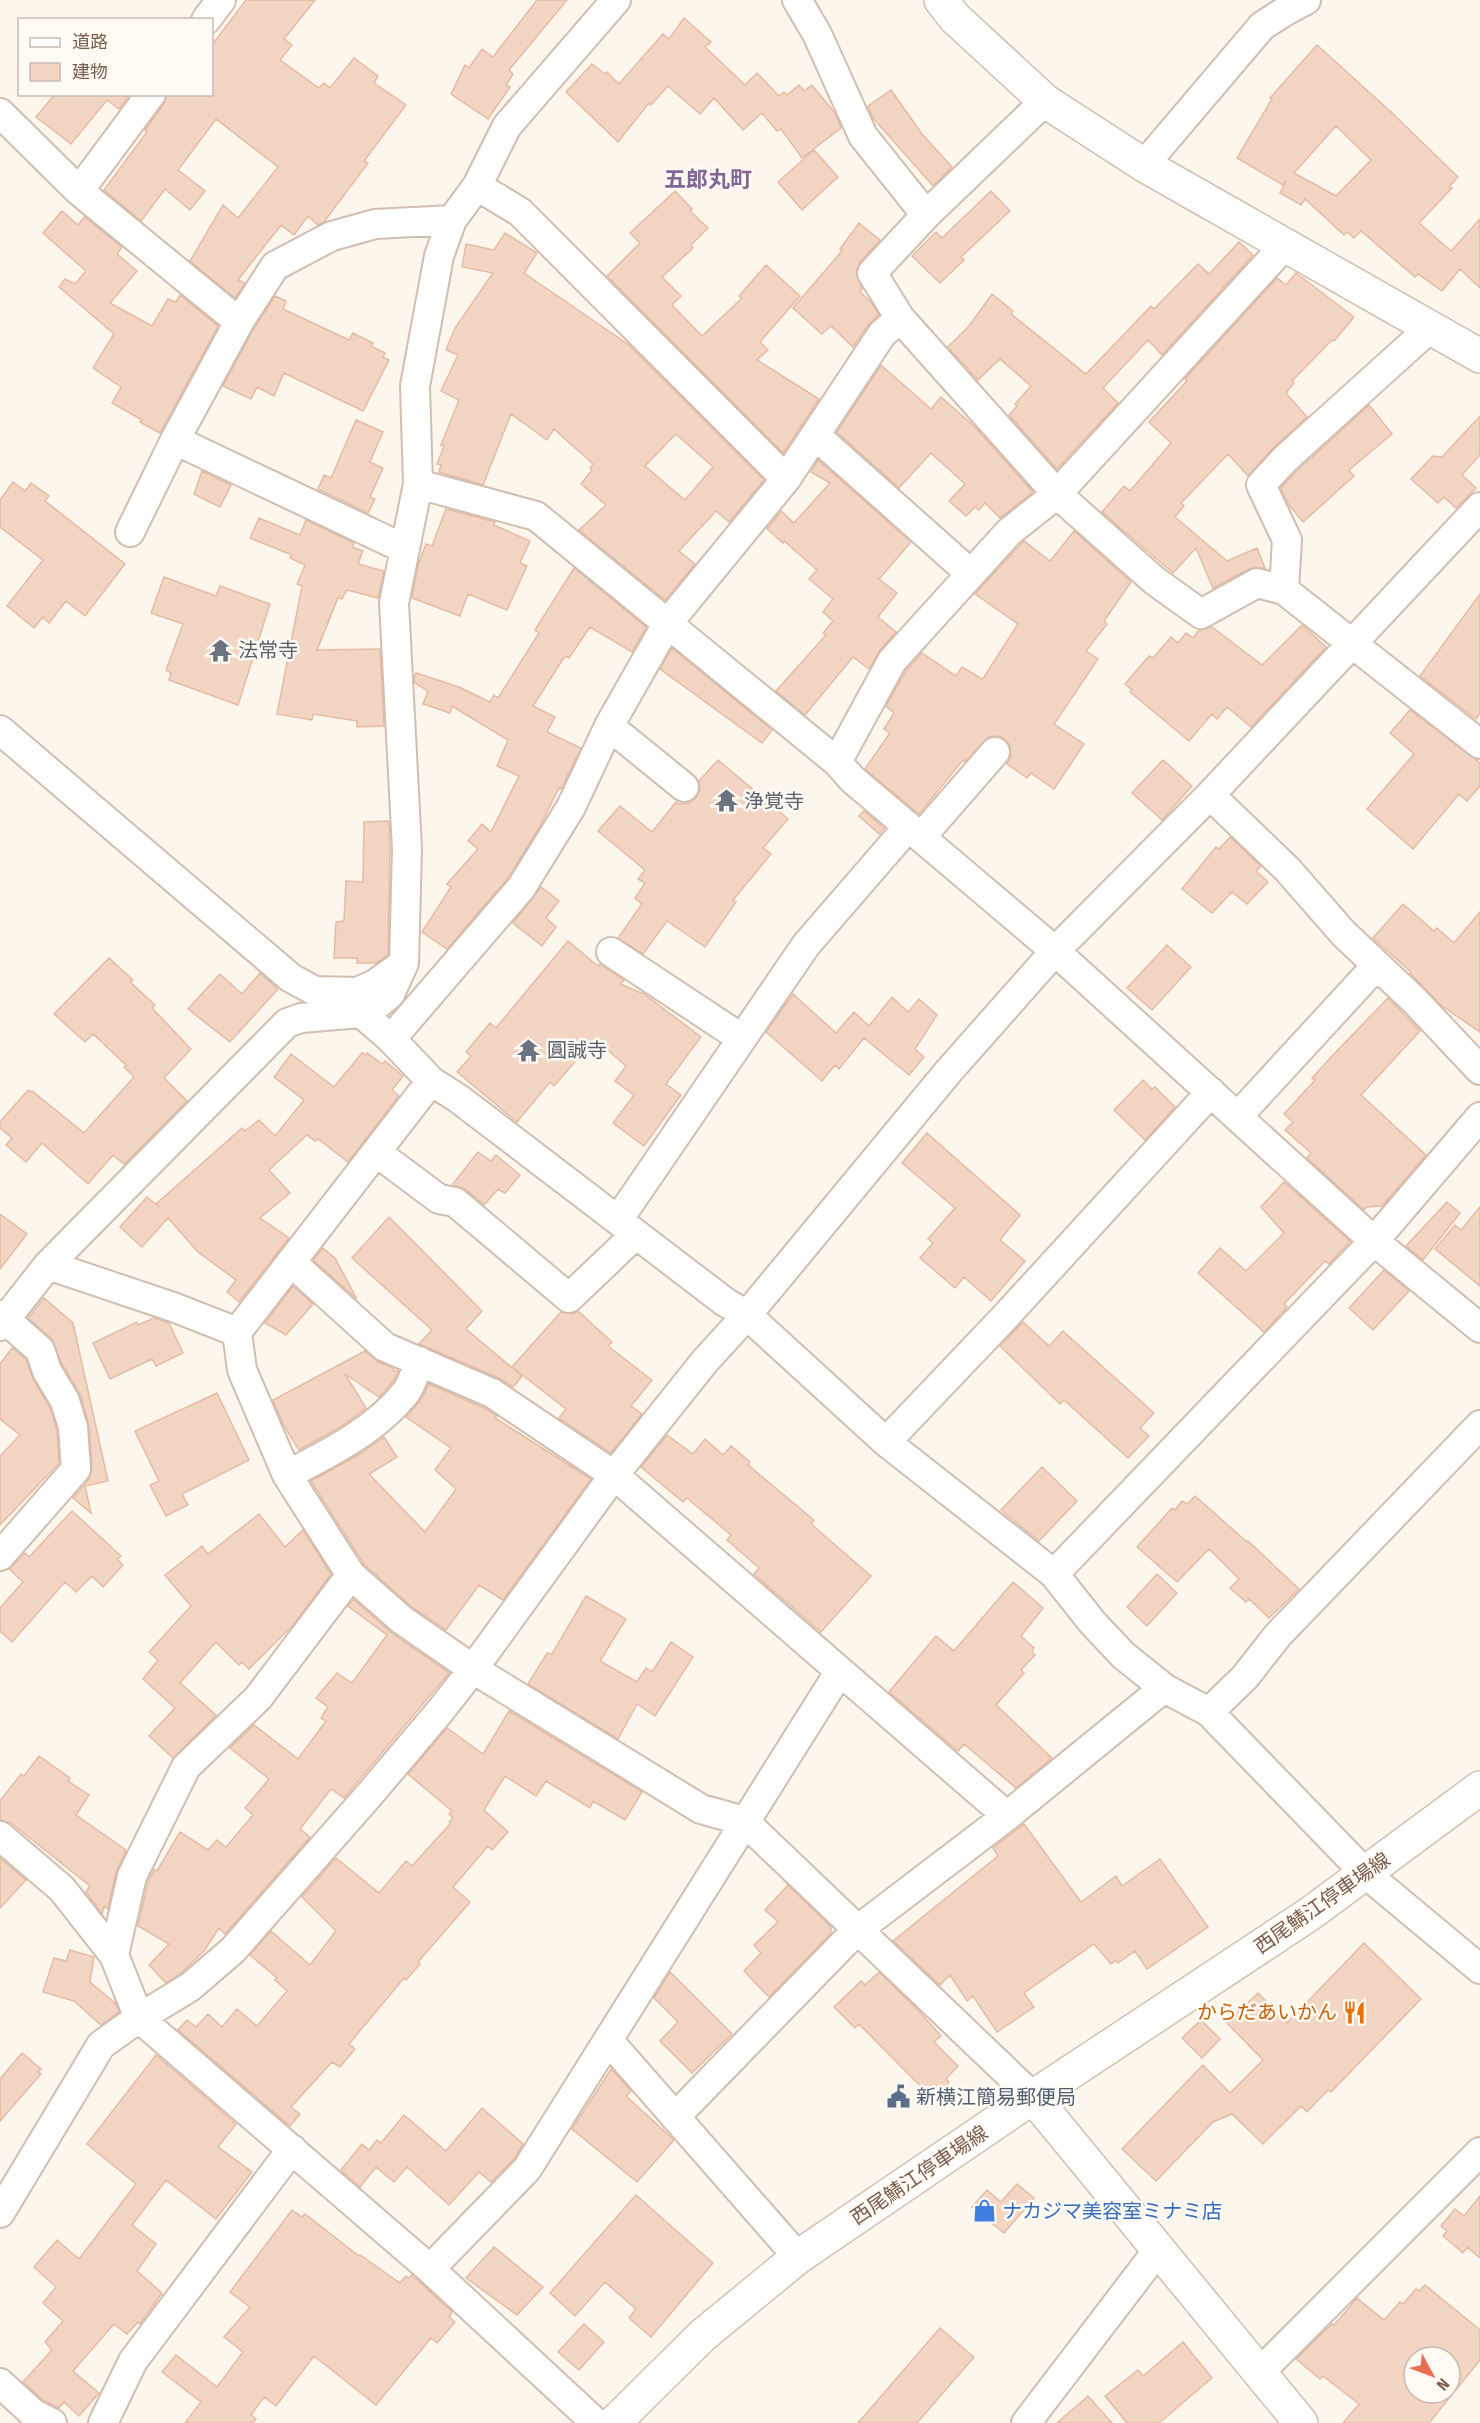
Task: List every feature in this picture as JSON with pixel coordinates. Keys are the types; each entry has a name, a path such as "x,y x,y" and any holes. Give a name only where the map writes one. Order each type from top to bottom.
{"street":[{"path":"208,18 221,0"},
{"path":"0,1556 76,1469 73,1427 65,1401 46,1371 40,1350 2,1320 48,1265 287,1023 301,1018 361,1013 390,994 404,963 407,849 394,603 418,484 415,386 439,256 452,220 477,186 507,126 616,0"},
{"path":"797,0 817,34 863,136 926,215"},
{"path":"941,0 956,18 1046,100 1144,165 1480,356"},
{"path":"1144,165 1262,26 1291,3"},
{"path":"79,191 150,96"},
{"path":"1046,100 926,215 872,273 900,318 1057,494 1155,581 1201,614 1257,583 1284,590 1480,744"},
{"path":"0,113 79,191 239,322"},
{"path":"477,186 520,212 786,479"},
{"path":"130,532 175,440 239,322 275,266 332,236 375,224 452,220"},
{"path":"837,762 892,661 1010,532 1057,494 1286,244"},
{"path":"391,1039 521,888 571,807 609,726 666,624 786,479 882,334 900,318"},
{"path":"1284,590 1287,540 1261,485 1285,459 1430,328"},
{"path":"815,435 971,574"},
{"path":"175,440 405,549"},
{"path":"418,484 536,516 837,762 852,779 1055,951 1374,1241 1480,1328"},
{"path":"0,2213 101,2045 139,2018 190,1988 233,1950 370,1794 473,1670 614,1475 705,1361 747,1315 948,1072 1055,951 1210,795 1476,518"},
{"path":"609,726 684,787"},
{"path":"0,730 291,978 315,991 357,992 375,984 404,963"},
{"path":"376,1152 440,1199 455,1202 569,1298 627,1227 741,1038 806,945 914,832 995,752"},
{"path":"1210,795 1287,869 1344,934 1415,1001 1480,1070"},
{"path":"611,952 741,1038"},
{"path":"1238,1116 1377,965"},
{"path":"361,1013 391,1039 431,1081 459,1099 725,1302 747,1315 886,1442 1054,1574 1092,1622 1124,1655 1164,1688 1209,1712 1366,1874 1480,1969"},
{"path":"431,1081 237,1332 242,1370 287,1475 351,1575 402,1620 473,1670 701,1809 744,1821 856,1931 1032,2097 1301,2423"},
{"path":"886,1442 1005,1317 1211,1092"},
{"path":"1054,1574 1374,1241 1480,1116"},
{"path":"291,1262 385,1347 492,1393 614,1475 1007,1816"},
{"path":"48,1265 173,1307 237,1332"},
{"path":"287,1475 343,1445 383,1415 408,1390 419,1361"},
{"path":"1209,1712 1245,1677 1286,1627 1480,1425"},
{"path":"114,1955 132,1876 186,1767 258,1698 351,1575"},
{"path":"430,2269 527,2169 840,1671"},
{"path":"675,2117 856,1931 1007,1816 1164,1688"},
{"name":"西尾鯖江停車場線","path":"614,2423 703,2335 798,2257 1032,2097 1311,1913 1480,1788"},
{"path":"0,1836 62,1889 114,1955 139,2018 430,2269 596,2423"},
{"path":"608,2040 798,2257"},
{"path":"103,2423 133,2361 292,2150"},
{"path":"1259,2373 1480,2152"},
{"path":"1026,2423 1158,2250"},
{"path":"0,2383 34,2414 52,2423"}],"building":[{"path":"246,0 315,0 284,39 292,45 280,60 319,88 324,83 330,88 354,58 378,76 374,83 406,105 364,161 368,163 324,222 318,225 308,216 294,235 281,225 238,280 245,283 235,298 190,261 223,205 238,218 278,167 216,119 178,170 205,191 190,210 165,189 141,221 104,190 147,132 145,130 164,104 166,96 213,96 213,44"},
{"path":"537,0 567,0 509,70 513,74 506,85 510,87 488,119 451,94 465,65 469,68 482,49 493,57"},
{"path":"684,18 711,42 705,47 745,85 757,73 779,96 784,92 787,95 799,85 804,91 812,85 835,113 841,128 802,158 781,129 777,131 762,113 743,130 714,98 700,114 668,86 651,105 649,103 618,142 566,92 592,64 605,74 607,72 619,84 663,34 669,39"},
{"path":"1317,45 1390,111 1458,177 1449,187 1452,188 1419,223 1451,251 1480,219 1480,288 1460,269 1442,291 1418,274 1415,277 1361,231 1354,238 1347,232 1344,235 1305,199 1301,205 1280,193 1286,181 1283,185 1237,158 1272,99 1270,98","holes":["1336,126 1371,160 1336,196 1294,173"]},
{"path":"891,90 922,134 952,167 933,186 873,118 868,106"},
{"path":"53,96 129,96 119,109 107,100 71,144 36,117"},
{"path":"814,150 838,177 802,210 778,182"},
{"path":"675,191 692,209 690,211 708,228 691,245 693,248 662,277 681,296 672,305 702,336 742,298 739,296 766,265 800,296 760,342 768,350 757,360 819,399 783,453 607,276 640,243 630,233"},
{"path":"991,191 1010,211 961,257 964,260 940,283 912,256 936,232 942,238"},
{"path":"62,211 78,225 84,217 122,247 117,254 137,271 110,303 152,326 168,299 176,302 180,295 218,326 160,433 112,403 121,387 93,368 114,334 59,287 65,279 75,284 86,271 43,233"},
{"path":"859,223 880,240 860,262 856,272 862,289 860,292 870,301 879,315 868,325 853,347 831,326 822,334 793,308 842,251 840,249"},
{"path":"505,233 537,253 524,273 629,345 764,480 729,522 716,511 679,551 695,564 665,600 579,530 606,505 581,484 592,470 590,468 593,464 554,429 547,440 511,414 483,485 439,472 441,465 437,464 444,446 441,445 459,400 441,391 458,355 446,350 455,328 493,273 462,267 466,244 494,250","holes":["676,434 713,467 685,500 645,466"]},
{"path":"1239,242 1253,255 1162,355 1148,340 1103,388 1118,403 1057,469 1009,415 1017,406 1015,404 1031,386 1000,359 978,380 948,347 969,326 992,294 1013,311 1011,314 1086,374 1151,306 1154,309 1198,264 1209,274"},
{"path":"1296,273 1354,317 1334,341 1332,340 1292,381 1294,383 1286,393 1307,417 1274,447 1248,476 1228,454 1181,503 1184,506 1175,517 1227,561 1257,548 1265,568 1249,569 1213,588 1196,548 1173,573 1102,512 1124,486 1130,491 1171,443 1149,422 1277,278 1286,285"},
{"path":"275,296 286,301 283,309 349,340 353,333 373,343 371,346 385,353 383,357 389,360 363,411 284,373 274,396 257,387 251,399 223,386 253,330"},
{"path":"881,365 931,409 941,397 974,426 1033,492 1000,518 985,503 979,510 975,507 966,516 949,501 965,484 931,453 899,488 837,432"},
{"path":"1369,405 1392,434 1349,470 1354,476 1303,522 1289,505 1281,488"},
{"path":"1480,416 1480,455 1462,475 1476,488 1456,508 1444,497 1438,503 1411,479 1433,456 1442,457"},
{"path":"356,420 383,432 370,462 383,468 370,497 375,499 368,513 318,489 324,475 331,478"},
{"path":"818,460 911,542 879,579 897,593 878,617 896,632 880,650 869,669 853,657 805,715 776,691 826,635 823,633 833,621 823,612 833,599 809,579 817,570 767,529 781,511 794,523 830,483 811,472"},
{"path":"202,471 231,485 220,507 194,494"},
{"path":"13,482 25,491 31,483 49,496 45,501 125,564 85,616 66,601 49,623 43,617 34,628 7,606 43,560 0,527 0,500"},
{"path":"446,509 495,522 494,525 530,541 520,563 527,566 507,610 468,594 460,616 412,598 418,565 426,544 432,546"},
{"path":"259,518 300,535 306,520 354,543 352,547 363,551 358,564 384,571 378,598 347,590 342,599 338,598 317,650 380,649 384,726 357,727 357,721 313,714 312,720 277,714 302,586 297,584 305,565 290,558 292,555 250,538"},
{"path":"1074,531 1131,582 1104,621 1107,624 1086,651 1098,659 1054,724 1084,744 1054,789 1031,773 1027,778 1007,764 1011,756 1010,746 1006,740 999,736 989,737 965,762 963,760 919,814 865,769 890,733 884,729 894,713 886,706 906,671 922,653 956,676 962,667 982,679 1018,624 975,594 1024,541 1050,561"},
{"path":"574,568 646,627 632,652 590,627 569,658 565,656 533,706 555,717 547,732 581,748 561,789 559,788 539,828 508,878 447,949 422,932 451,887 447,884 478,849 468,841 482,824 491,832 519,776 497,766 508,740 452,706 450,713 423,704 428,691 415,683 414,677 416,673 459,687 490,702 494,695 498,698 539,633 535,630"},
{"path":"164,577 216,596 220,586 270,604 238,705 169,680 171,673 166,670 183,624 151,613"},
{"path":"1480,594 1480,713 1476,719 1420,676"},
{"path":"1302,625 1326,647 1251,727 1227,707 1217,719 1212,714 1189,741 1130,692 1132,690 1125,684 1149,656 1153,658 1171,637 1178,643 1186,633 1193,638 1199,630 1212,627 1262,665"},
{"path":"672,648 772,730 762,743 660,669"},
{"path":"1410,710 1480,763 1480,786 1467,801 1459,794 1413,849 1367,809 1414,754 1390,733"},
{"path":"718,760 788,819 763,848 771,854 733,900 736,902 705,947 667,921 643,954 618,938 642,904 635,898 645,883 638,879 645,870 598,831 620,806 652,832 676,802 689,803 696,798 700,790 699,781"},
{"path":"1163,760 1192,786 1162,820 1132,793"},
{"path":"864,811 884,828 879,834 859,816"},
{"path":"389,821 388,955 376,963 357,963 357,958 334,958 336,922 344,921 346,881 363,882 364,822"},
{"path":"1230,837 1261,866 1256,871 1268,882 1247,904 1232,892 1212,913 1182,889 1216,847 1219,849"},
{"path":"541,887 559,901 546,918 556,927 542,946 513,923"},
{"path":"1403,904 1434,931 1437,928 1454,943 1480,912 1480,1032 1442,1006 1411,972 1373,938"},
{"path":"568,941 598,966 600,964 624,980 620,984 644,994 701,1037 666,1084 681,1095 644,1146 613,1123 634,1095 615,1081 626,1066 595,1039 554,1086 550,1082 517,1122 457,1072 471,1056 466,1052 490,1023 496,1028"},
{"path":"1167,945 1191,967 1152,1010 1127,988"},
{"path":"109,958 133,980 130,982 155,1005 152,1008 191,1049 164,1078 187,1101 124,1164 113,1155 88,1184 42,1143 26,1162 6,1145 12,1138 0,1128 0,1122 28,1090 84,1133 134,1077 124,1067 127,1066 93,1034 85,1042 54,1014"},
{"path":"260,973 278,989 230,1042 188,1009 220,974 242,994"},
{"path":"793,994 836,1033 854,1012 869,1026 892,997 908,1012 919,999 937,1015 915,1049 924,1057 909,1075 864,1038 839,1069 835,1065 822,1081 766,1032"},
{"path":"1388,998 1420,1031 1361,1095 1426,1155 1382,1206 1366,1207 1364,1210 1307,1158 1311,1153 1285,1130 1293,1122 1284,1114 1315,1080 1312,1078"},
{"path":"362,1053 366,1055 367,1053 382,1064 385,1061 403,1076 392,1090 399,1096 348,1162 318,1139 315,1141 307,1135 269,1170 290,1193 260,1218 289,1238 239,1302 227,1292 236,1280 198,1252 168,1218 142,1247 120,1227 147,1197 159,1207 156,1204 242,1128 245,1131 259,1120 275,1136 304,1100 274,1077 291,1054 334,1087"},
{"path":"1143,1080 1152,1089 1155,1087 1175,1107 1145,1140 1114,1110"},
{"path":"927,1133 1020,1215 1000,1240 1025,1261 991,1301 964,1277 955,1288 920,1258 933,1243 928,1239 955,1208 902,1163"},
{"path":"478,1152 491,1161 496,1155 520,1175 505,1193 498,1189 484,1205 465,1189 452,1185"},
{"path":"1284,1182 1350,1241 1329,1264 1325,1261 1284,1304 1287,1307 1264,1332 1198,1273 1220,1248 1246,1271 1284,1233 1261,1207"},
{"path":"1447,1202 1460,1213 1423,1260 1406,1246"},
{"path":"1480,1207 1480,1286 1435,1249 1455,1225 1461,1230"},
{"path":"0,1214 27,1234 0,1269"},
{"path":"389,1217 482,1311 466,1329 522,1376 513,1387 499,1378 419,1344 432,1330 352,1258"},
{"path":"323,1248 335,1258 357,1299 313,1260"},
{"path":"1384,1270 1409,1291 1373,1330 1349,1308"},
{"path":"293,1286 313,1304 286,1335 265,1323"},
{"path":"44,1298 73,1323 108,1481 85,1486 91,1513 73,1498 89,1479 92,1468 89,1426 81,1396 62,1364 51,1338 28,1318"},
{"path":"578,1311 612,1342 608,1346 652,1380 631,1406 642,1414 611,1453 559,1418 566,1409 512,1367 561,1312 573,1314"},
{"path":"154,1318 169,1323 183,1353 156,1366 152,1359 110,1379 93,1343 137,1322 138,1325"},
{"path":"1023,1322 1049,1346 1063,1331 1154,1413 1140,1428 1149,1436 1128,1458 1064,1400 1060,1404 1000,1346"},
{"path":"12,1348 26,1359 33,1379 50,1408 57,1430 59,1463 0,1525 0,1456 20,1435 0,1419 0,1364"},
{"path":"365,1351 378,1362 398,1371 394,1380 379,1397 345,1374 366,1408 342,1426 299,1450 284,1426 273,1400"},
{"path":"429,1384 484,1408 497,1416 495,1418 591,1479 503,1600 479,1585 446,1630 412,1607 364,1564 311,1481 360,1454 384,1437 397,1457 369,1474 425,1532 456,1489 435,1470 451,1448 406,1417 420,1401"},
{"path":"217,1393 249,1460 182,1494 188,1505 166,1516 150,1485 159,1481 135,1431"},
{"path":"667,1435 693,1454 705,1439 723,1455 731,1446 750,1462 748,1465 814,1520 811,1524 871,1576 821,1632 754,1574 759,1568 727,1540 731,1535 687,1498 683,1502 641,1467"},
{"path":"1042,1467 1077,1501 1039,1541 1001,1510"},
{"path":"1195,1496 1299,1589 1269,1618 1249,1599 1246,1602 1230,1588 1239,1579 1209,1549 1177,1582 1137,1547 1172,1508 1175,1510 1182,1501 1187,1504"},
{"path":"72,1511 121,1556 117,1559 123,1565 103,1587 92,1576 76,1592 65,1582 12,1642 0,1631 0,1608 23,1582 9,1569 25,1553 29,1557"},
{"path":"259,1514 285,1547 303,1530 331,1574 293,1625 249,1669 242,1662 239,1665 216,1642 180,1683 216,1715 173,1758 149,1736 175,1708 143,1679 158,1660 149,1652 191,1606 165,1575 202,1546 208,1554"},
{"path":"1157,1574 1177,1593 1147,1626 1127,1607"},
{"path":"1013,1582 1043,1608 1021,1636 1034,1648 1032,1652 1035,1655 1021,1670 1024,1673 996,1705 1052,1758 1016,1788 964,1744 958,1751 889,1692 936,1636 954,1651"},
{"path":"586,1596 626,1619 600,1661 637,1682 646,1668 652,1672 671,1642 693,1657 655,1716 637,1704 618,1739 528,1684 547,1653 552,1654"},
{"path":"353,1599 393,1634 449,1673 344,1798 331,1789 300,1829 310,1837 225,1934 219,1928 204,1951 180,1974 166,1983 149,1965 169,1944 138,1926 148,1882 154,1869 157,1871 180,1832 208,1850 217,1840 226,1847 253,1815 245,1808 269,1779 230,1748 254,1725 298,1759 326,1721 321,1718 328,1707 316,1698 337,1673 352,1683 387,1635 348,1606"},
{"path":"509,1711 642,1792 625,1820 593,1801 590,1808 546,1781 536,1796 505,1776 484,1810 508,1832 492,1850 488,1846 453,1887 470,1902 418,1962 420,1964 406,1980 404,1978 349,2044 355,2049 340,2067 332,2062 291,2107 300,2114 290,2126 178,2030 187,2020 196,2027 208,2014 222,2027 237,2009 257,2026 287,1991 275,1980 277,1978 250,1955 271,1931 310,1965 336,1931 302,1897 336,1858 379,1893 406,1861 412,1866 453,1818 449,1814 452,1811 408,1774 447,1728 483,1754"},
{"path":"39,1756 70,1778 68,1781 89,1795 76,1815 126,1850 116,1872 108,1909 104,1906 102,1914 86,1892 90,1886 11,1823 0,1820 0,1801 21,1774 24,1776"},
{"path":"1024,1824 1081,1902 1116,1876 1122,1886 1160,1859 1208,1927 1147,1969 1135,1951 1118,1963 1116,1960 1111,1964 1094,1944 1024,1993 1034,2007 997,2032 973,1996 967,2001 950,1975 940,1985 893,1941 998,1856 993,1848"},
{"path":"0,1858 26,1880 0,1908"},
{"path":"788,1885 831,1927 831,1933 769,1997 744,1971 761,1953 754,1945 778,1922 765,1910"},
{"path":"1364,1943 1421,1999 1331,2092 1328,2090 1307,2112 1301,2106 1263,2144 1232,2114 1213,2122 1156,2181 1122,2149 1203,2065 1230,2093 1263,2060 1227,2023 1258,1993 1287,2023"},
{"path":"70,1950 94,1957 90,1982 116,2004 119,2012 101,2025 74,2001 43,1992 54,1958 66,1961"},
{"path":"670,1972 732,2034 692,2073 660,2041 678,2022 654,1998"},
{"path":"879,1972 941,2036 934,2042 958,2066 946,2079 949,2082 933,2099 859,2024 855,2028 834,2007 861,1981 865,1985"},
{"path":"1201,2020 1220,2039 1202,2058 1182,2038"},
{"path":"22,2053 41,2069 38,2072 41,2074 0,2121 0,2079"},
{"path":"156,2055 236,2124 218,2147 252,2172 216,2219 166,2180 132,2225 156,2244 137,2271 162,2293 140,2324 138,2322 127,2334 114,2324 73,2371 99,2393 79,2416 64,2402 59,2408 43,2400 23,2382 52,2350 45,2342 63,2321 43,2303 56,2287 34,2267 57,2240 79,2259 136,2184 87,2144"},
{"path":"611,2069 631,2091 626,2096 674,2140 637,2182 572,2129"},
{"path":"482,2108 523,2144 514,2159 491,2182 479,2172 449,2205 407,2167 394,2182 376,2167 360,2187 341,2170 362,2144 369,2150 377,2140 381,2143 404,2115 446,2151"},
{"path":"1017,2184 1034,2198 1004,2233 972,2207 987,2190 1001,2202"},
{"path":"636,2195 713,2263 651,2337 629,2318 636,2309 605,2282 575,2316 550,2293"},
{"path":"1480,2196 1480,2258 1467,2247 1463,2253 1443,2236 1447,2231 1441,2226 1455,2209 1464,2216"},
{"path":"292,2210 302,2217 305,2214 359,2256 400,2283 406,2276 409,2278 412,2275 452,2312 449,2317 455,2322 437,2343 431,2338 376,2405 314,2356 276,2406 264,2397 251,2415 256,2419 253,2423 185,2423 201,2402 162,2372 176,2355 217,2387 243,2352 224,2337 250,2307 230,2292"},
{"path":"494,2247 543,2287 517,2315 466,2278"},
{"path":"1425,2285 1480,2330 1480,2360 1462,2382 1462,2345 1402,2345 1402,2405 1444,2405 1429,2423 1343,2423 1359,2404 1323,2376 1320,2379 1296,2359 1332,2324 1334,2325 1357,2298 1384,2320 1416,2289 1419,2291"},
{"path":"584,2324 604,2342 579,2370 558,2352"},
{"path":"940,2328 974,2357 917,2423 858,2423"},
{"path":"1183,2342 1212,2378 1159,2423 1127,2423 1105,2396 1138,2370 1143,2376"},
{"path":"1088,2396 1112,2423 1057,2423"}],"place":[{"name":"法常寺","path":"220,650"},
{"name":"浄覚寺","path":"726,801"},
{"name":"圓誠寺","path":"529,1050"},
{"name":"からだあいかん","path":"1355,2012"},
{"name":"新横江簡易郵便局","path":"898,2097"},
{"name":"ナカジマ美容室ミナミ店","path":"984,2211"}],"district":[{"name":"五郎丸町","path":"708,179"}]}
